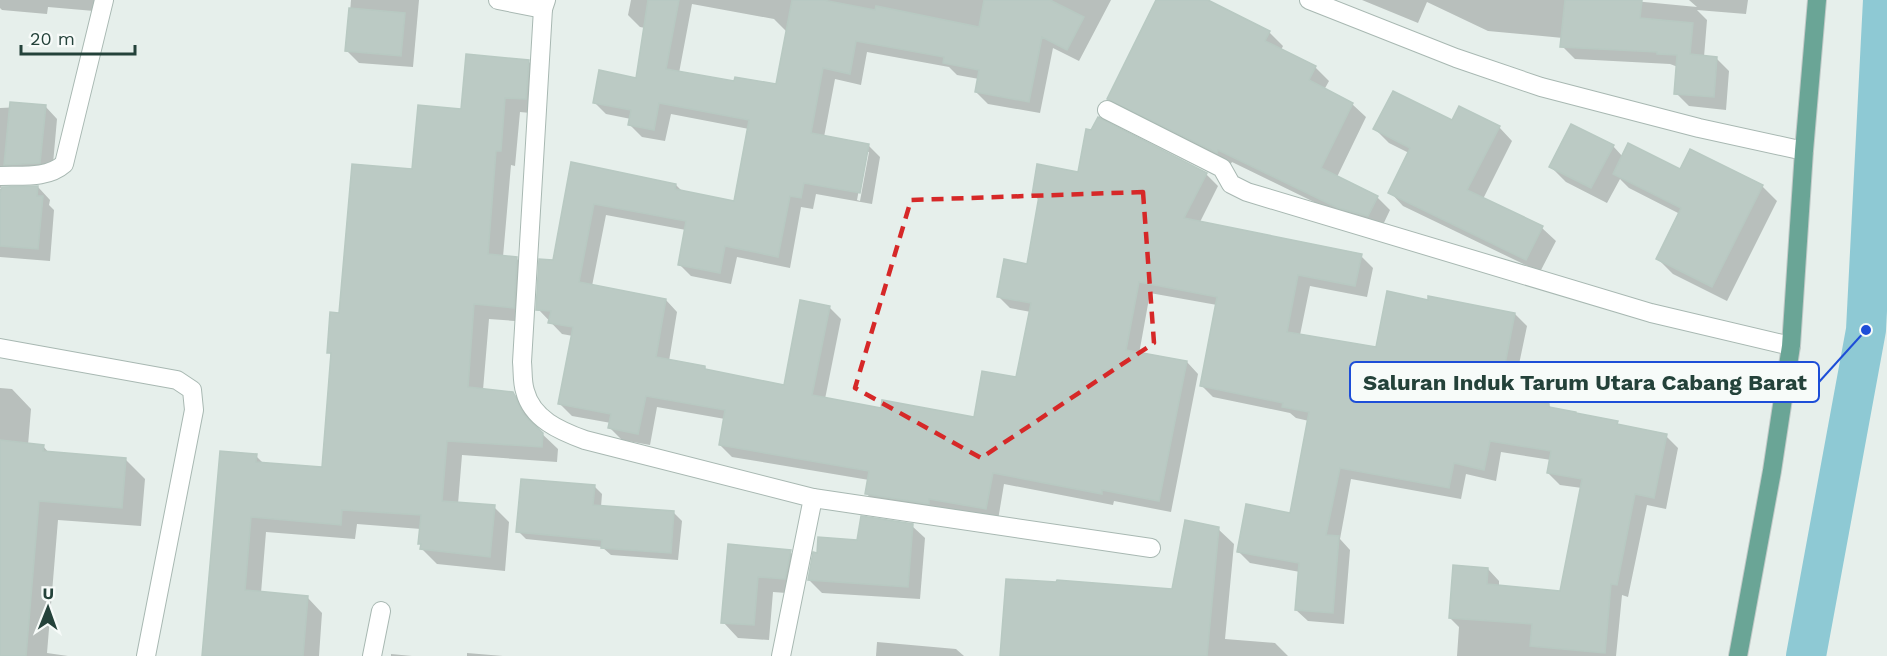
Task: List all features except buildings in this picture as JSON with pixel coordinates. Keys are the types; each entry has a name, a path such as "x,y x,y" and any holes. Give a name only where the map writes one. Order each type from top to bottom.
{"main road":[{"path":"1738,656 1772,471 1791,346 1817,0"}],"street":[{"path":"0,176 44,174 55,171 64,164 104,0"},
{"path":"498,0 545,4 522,362 527,399 542,418 574,436 813,498 1151,548"},
{"path":"1309,0 1456,58 1541,87 1699,128 1804,151"},
{"path":"1107,110 1222,168 1231,184 1247,192 1651,313 1791,346"},
{"path":"0,348 177,380 192,390 194,410 146,656"},
{"path":"781,656 813,498"},
{"path":"372,656 381,610"}],"highlighted area":[{"path":"1143,192 1154,343 981,458 855,388 911,200"}],"waterway":[{"path":"1806,656 1866,330 1883,0"}],"place":[{"name":"Saluran Induk Tarum Utara Cabang Barat","path":"1866,330"}]}
